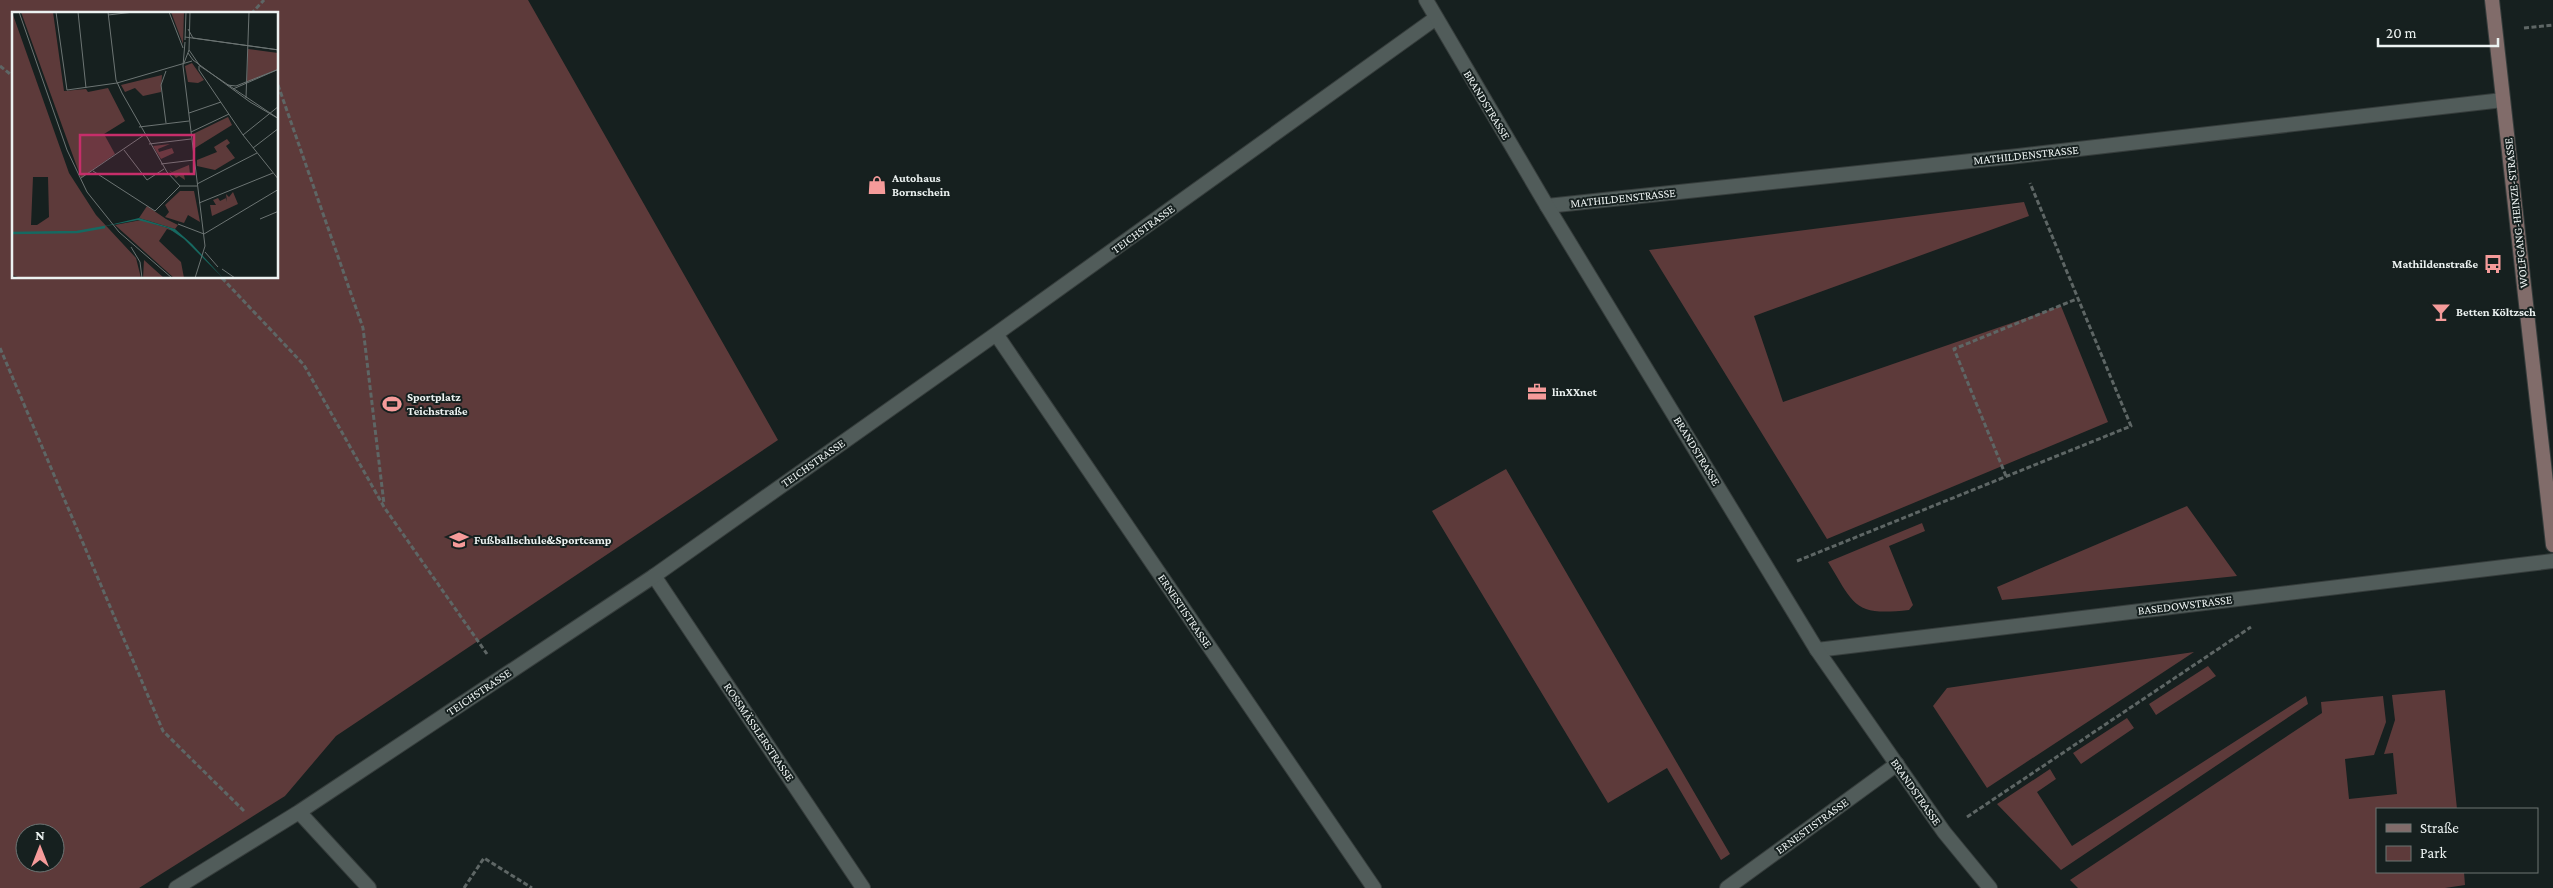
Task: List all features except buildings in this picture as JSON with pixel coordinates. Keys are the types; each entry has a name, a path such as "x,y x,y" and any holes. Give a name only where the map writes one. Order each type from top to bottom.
{"main road":[{"name":"WOLFGANG-HEINZE-STRASSE","path":"2492,0 2553,545"}],"street":[{"name":"BRANDSTRASSE","path":"1426,0 1547,206 1817,650 1944,832 1990,888"},
{"name":"TEICHSTRASSE","path":"176,888 299,812 654,576 996,334 1436,18"},
{"name":"MATHILDENSTRASSE","path":"1547,206 2018,156 2503,100"},
{"name":"ERNESTISTRASSE","path":"996,334 1374,888"},
{"name":"BASEDOWSTRASSE","path":"1817,650 2553,561"},
{"name":"ROSSMÄSSLERSTRASSE","path":"654,576 864,888"},
{"name":"ERNESTISTRASSE","path":"1727,888 1897,764"},
{"path":"299,812 369,888"}],"path":[{"path":"254,12 264,0"},
{"path":"0,66 12,75"},
{"path":"279,88 363,328 384,507"},
{"path":"1770,572 2131,426 2018,156"},
{"path":"223,279 304,365 384,507 502,676"},
{"path":"2006,476 1954,349 2079,298"},
{"path":"0,348 163,731 265,832"},
{"path":"1944,832 2257,623"},
{"path":"464,888 484,858 532,888"}],"green space":[{"name":"Sportplatz Teichstraße","path":"0,0 528,0 778,440 336,736 285,796 139,888 0,888"},
{"path":"2024,202 2029,216 1754,316 1783,402 2061,306 2108,422 1827,539 1649,250"},
{"path":"1506,469 1730,854 1721,860 1667,768 1608,803 1432,511"},
{"path":"2187,506 2237,576 2002,600 1997,587"},
{"path":"1922,523 1925,531 1889,546 1913,605 1909,610 1877,611 1858,605 1844,589 1828,562"},
{"path":"2194,652 1987,788 1933,706 1947,688"},
{"path":"2208,666 2216,676 2156,715 2149,704"},
{"path":"2445,690 2457,808 2376,808 2376,873 2464,873 2465,885 2445,888 2078,888 2070,880 2322,713 2321,702 2383,696 2386,722 2374,755 2345,759 2349,799 2397,794 2393,753 2384,754 2395,720 2392,695"},
{"path":"2306,696 2308,704 2061,870 1997,804 2050,769 2056,779 2037,792 2072,846"},
{"path":"2127,718 2134,728 2081,764 2073,753"}],"place":[{"name":"Autohaus Bornschein","path":"877,185"},
{"name":"Mathildenstraße","path":"2493,264"},
{"name":"Betten Költzsch","path":"2441,312"},
{"name":"linXXnet","path":"1537,392"},
{"name":"Sportplatz Teichstraße","path":"392,404"},
{"name":"Fußballschule&Sportcamp","path":"459,540"}]}
